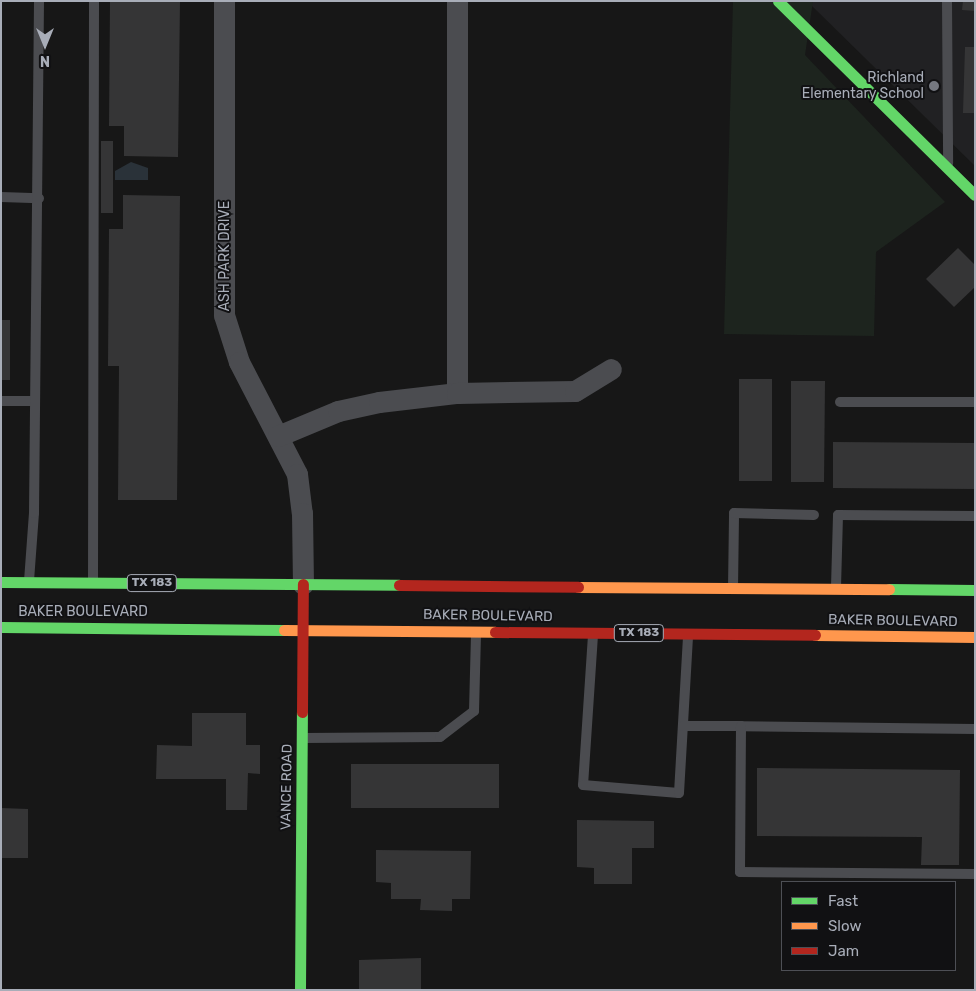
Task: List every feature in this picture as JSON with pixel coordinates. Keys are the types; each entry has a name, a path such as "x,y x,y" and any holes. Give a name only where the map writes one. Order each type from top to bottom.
{"main road":[{"path":"778,1 975,195"},
{"name":"BAKER BOULEVARD","path":"1,582 975,590"},
{"name":"VANCE ROAD","path":"300,990 303,584"},
{"name":"BAKER BOULEVARD","path":"1,627 975,637"}],"street":[{"name":"ASH PARK DRIVE","path":"224,1 224,315 239,362 297,474 301,495 303,584"},
{"path":"457,1 457,393"},
{"path":"278,436 338,410 379,402 457,393 575,392 611,369"}],"lane":[{"path":"29,582 39,198 39,1"},
{"path":"93,582 94,1"},
{"path":"947,1 948,168"},
{"path":"1,198 39,198"},
{"path":"1,401 35,401"},
{"path":"840,402 975,402"},
{"path":"733,589 734,513 814,515"},
{"path":"836,589 838,515 975,516"},
{"path":"302,738 440,737 474,711 476,631"},
{"path":"593,632 583,785 679,793 688,634"},
{"path":"683,726 975,729"},
{"path":"741,726 740,872 975,874"}],"shaded area":[{"path":"733,1 813,1 805,55 945,202 876,252 874,336 724,334"},
{"name":"Richland Elementary School","path":"813,1 975,1 975,166 811,5"},
{"path":"131,162 148,168 148,180 115,180 115,171"}],"building":[{"path":"110,1 180,1 178,157 124,156 124,126 109,126"},
{"path":"963,1 975,1 975,11 962,10"},
{"path":"965,47 975,47 975,113 963,113"},
{"path":"101,141 113,141 113,213 101,213"},
{"path":"123,195 180,196 177,500 118,500 119,366 108,366 109,229 123,229"},
{"path":"958,248 975,265 975,287 954,307 926,279"},
{"path":"1,320 10,320 10,380 1,380"},
{"path":"739,379 772,379 772,481 739,481"},
{"path":"791,381 825,381 824,482 791,482"},
{"path":"833,442 975,443 975,489 833,488"},
{"path":"192,713 246,713 246,745 260,745 260,774 248,773 247,810 226,810 226,779 156,779 157,745 192,746"},
{"path":"351,764 499,764 499,808 351,808"},
{"path":"757,768 960,770 959,865 921,865 922,837 757,836"},
{"path":"1,808 28,809 28,858 1,858"},
{"path":"577,820 654,821 654,848 632,848 632,884 594,884 594,868 577,867"},
{"path":"376,850 471,851 470,899 452,899 452,911 420,910 421,899 391,899 391,883 376,882"},
{"path":"421,958 421,990 359,990 359,960"}],"traffic: fast":[{"path":"778,1 975,195"},
{"path":"1,582 399,585"},
{"path":"889,589 975,590"},
{"path":"1,627 284,630"},
{"path":"300,990 302,712"}],"traffic: slow":[{"path":"578,587 889,589"},
{"path":"284,630 495,632"},
{"path":"815,635 975,637"}],"traffic: jam":[{"path":"302,712 303,584"},
{"path":"399,585 578,587"},
{"path":"495,632 815,635"}],"place":[{"name":"Richland Elementary School","path":"934,86"}]}
